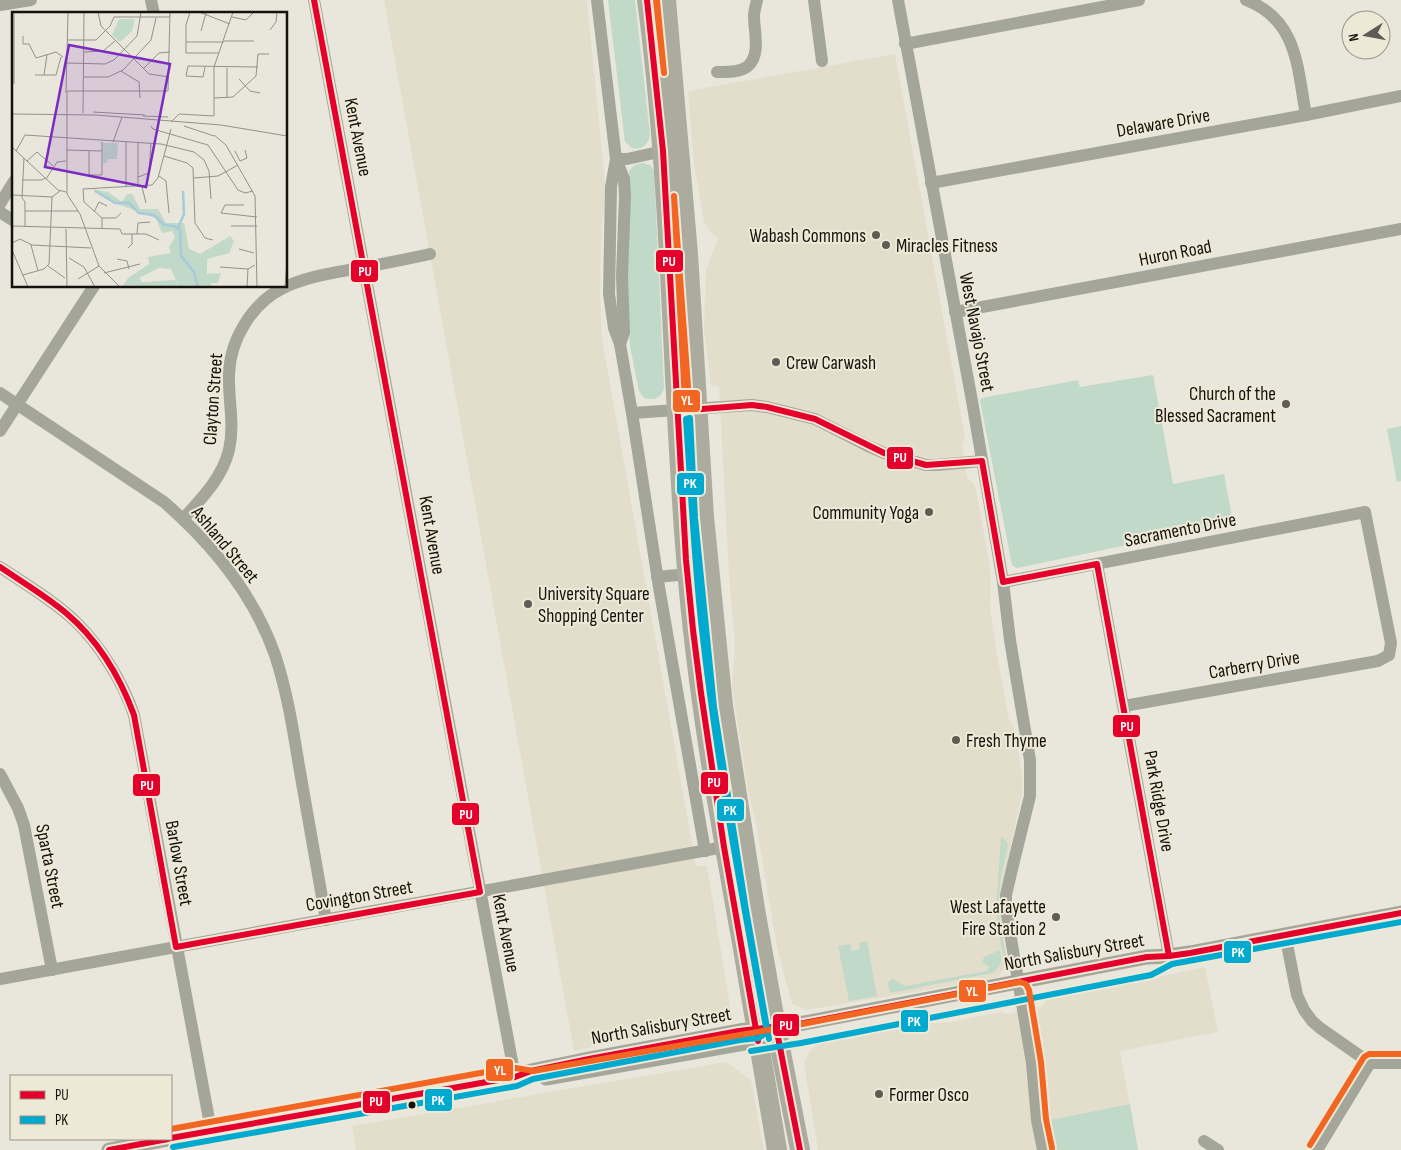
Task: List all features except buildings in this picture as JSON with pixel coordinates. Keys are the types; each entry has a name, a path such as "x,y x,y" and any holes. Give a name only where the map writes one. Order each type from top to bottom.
{"highway":[{"path":"647,0 663,151 688,574 701,693 724,847 767,1034 800,1150"},
{"path":"666,0 688,254 704,517 723,706 755,909 777,1150"}],"street":[{"name":"Kent Avenue","path":"314,0 515,1077"},
{"path":"597,0 616,159 624,179 622,276 624,332 620,344 657,577 705,851"},
{"path":"716,72 734,72 749,66 756,50 754,14 757,0"},
{"path":"814,0 822,61"},
{"name":"West Navajo Street","path":"898,0 982,461 1003,582 1010,640 1030,760 1030,796 1006,895 1007,916 1019,987"},
{"path":"905,44 1139,0"},
{"path":"1246,0 1268,11 1281,24 1290,39 1306,115"},
{"path":"0,5 25,1"},
{"name":"Delaware Drive","path":"931,183 1401,96"},
{"path":"616,159 627,159 663,151"},
{"path":"0,204 12,184"},
{"path":"0,212 12,220"},
{"name":"Huron Road","path":"955,312 1401,229"},
{"name":"Clayton Street","path":"288,286 302,280 319,276 430,254"},
{"path":"0,431 93,288"},
{"name":"Clayton Street","path":"183,518 212,486 229,451 232,427 229,374 232,356 239,335 248,319 260,304 271,294 284,288"},
{"name":"Ashland Street","path":"0,393 164,502 183,518 223,563 244,592 263,627 274,654 288,704 326,920"},
{"path":"632,413 752,405 767,407 815,418 884,453 926,465 982,461"},
{"name":"Sacramento Drive","path":"1003,582 1365,512 1391,643 1389,655"},
{"name":"Park Ridge Drive","path":"1097,564 1169,956"},
{"name":"Barlow Street","path":"0,567 52,602 76,622 103,655 125,691 134,715 211,1130"},
{"path":"657,577 688,574"},
{"name":"Carberry Drive","path":"1124,706 1378,661 1389,655"},
{"name":"Sparta Street","path":"0,774 18,808 24,824 52,970"},
{"name":"Covington Street","path":"0,979 724,847"},
{"name":"North Salisbury Street","path":"172,1140 211,1130 515,1077 533,1080 1019,987 1147,957 1169,956 1401,913"},
{"path":"1285,934 1297,995 1312,1021 1370,1063 1401,1063"},
{"path":"1019,987 1032,1063 1043,1150"},
{"path":"1317,1150 1370,1063"},
{"path":"1204,1141 1218,1150"},
{"name":"North Salisbury Street","path":"109,1150 164,1142"}],"shaded area":[{"path":"384,0 587,0 606,193 602,223 600,294 602,339 696,866 707,866 732,1017 574,1051"},
{"path":"895,54 965,437 962,446 967,477 975,485 989,560 990,606 996,649 1009,720 1013,724 1017,739 1022,777 1022,794 999,901 1007,957 1005,968 998,977 806,1010 792,1004 777,947 756,824 749,796 732,687 735,643 729,575 719,387 711,385 704,330 706,270 718,238 710,232 704,222 694,164 688,91"},
{"path":"1205,967 1218,1032 1120,1051 1138,1150 818,1150 804,1063 809,1052 817,1044 922,1024 950,1022 1002,1012 1008,1014 1041,1007 1049,997 1135,982"},
{"path":"726,1062 751,1080 764,1150 356,1150 352,1126"}],"green space":[{"path":"608,0 635,0 650,135 648,142 639,148 632,148 625,142"},
{"path":"643,163 650,165 654,171 664,388 657,398 651,399 644,398 639,391 627,320 628,177 632,167"},
{"path":"1153,375 1173,484 1224,474 1233,523 1017,568 1012,565 980,400 982,398 1078,380 1080,387"},
{"path":"1401,426 1401,481 1397,482 1387,429"},
{"path":"1001,836 1008,846 1001,876 998,907 1006,958 1005,964 996,910"},
{"path":"867,941 877,996 849,1001 838,946 850,944 852,951 860,949 859,943"},
{"path":"1000,950 1000,963 992,973 891,993 889,989 888,983 891,979 905,986 987,971 989,967 982,962 984,957"},
{"path":"1130,1104 1138,1150 1057,1150 1051,1120"}],"transit line":[{"name":"PU","path":"0,567 50,601 78,624 98,647 122,687 134,715 176,947 480,892 314,0"},
{"name":"PU","path":"647,0 663,151 686,560 693,630 724,847 758,1041"},
{"name":"YL","path":"656,0 664,73 657,1"},
{"name":"YL","path":"674,196 689,400 685,401 674,196"},
{"name":"PU","path":"677,411 752,405 767,407 815,419 884,453 926,465 982,461 1003,582 1097,564 1169,956"},
{"name":"PK","path":"173,1147 517,1086 533,1079 759,1038 764,1034 766,1027 739,879 708,680 695,551 686,419 690,418 695,518 714,707 746,910 769,1039"},
{"name":"PU","path":"172,1138 515,1077 531,1071 589,1059 739,1031 804,1023 1147,957 1190,953 1401,913"},
{"name":"PK","path":"751,1051 1151,975 1172,964 1401,922"},
{"name":"YL","path":"172,1129 497,1070 516,1068 533,1071 797,1025 1020,982 1026,984 1029,990 1041,1062 1046,1119 1052,1148"},
{"name":"PU","path":"778,1037 800,1150"},
{"name":"YL","path":"1310,1145 1364,1057 1369,1054 1401,1054"},
{"name":"PU","path":"109,1150 163,1140"}],"place":[{"name":"Wabash Commons","path":"876,235"},
{"name":"Miracles Fitness","path":"886,245"},
{"name":"Crew Carwash","path":"776,362"},
{"name":"Church of the Blessed Sacrament","path":"1286,404"},
{"name":"Community Yoga","path":"929,512"},
{"name":"University Square Shopping Center","path":"528,604"},
{"name":"Fresh Thyme","path":"956,740"},
{"name":"West Lafayette Fire Station 2","path":"1056,917"},
{"name":"Former Osco","path":"879,1094"}]}
